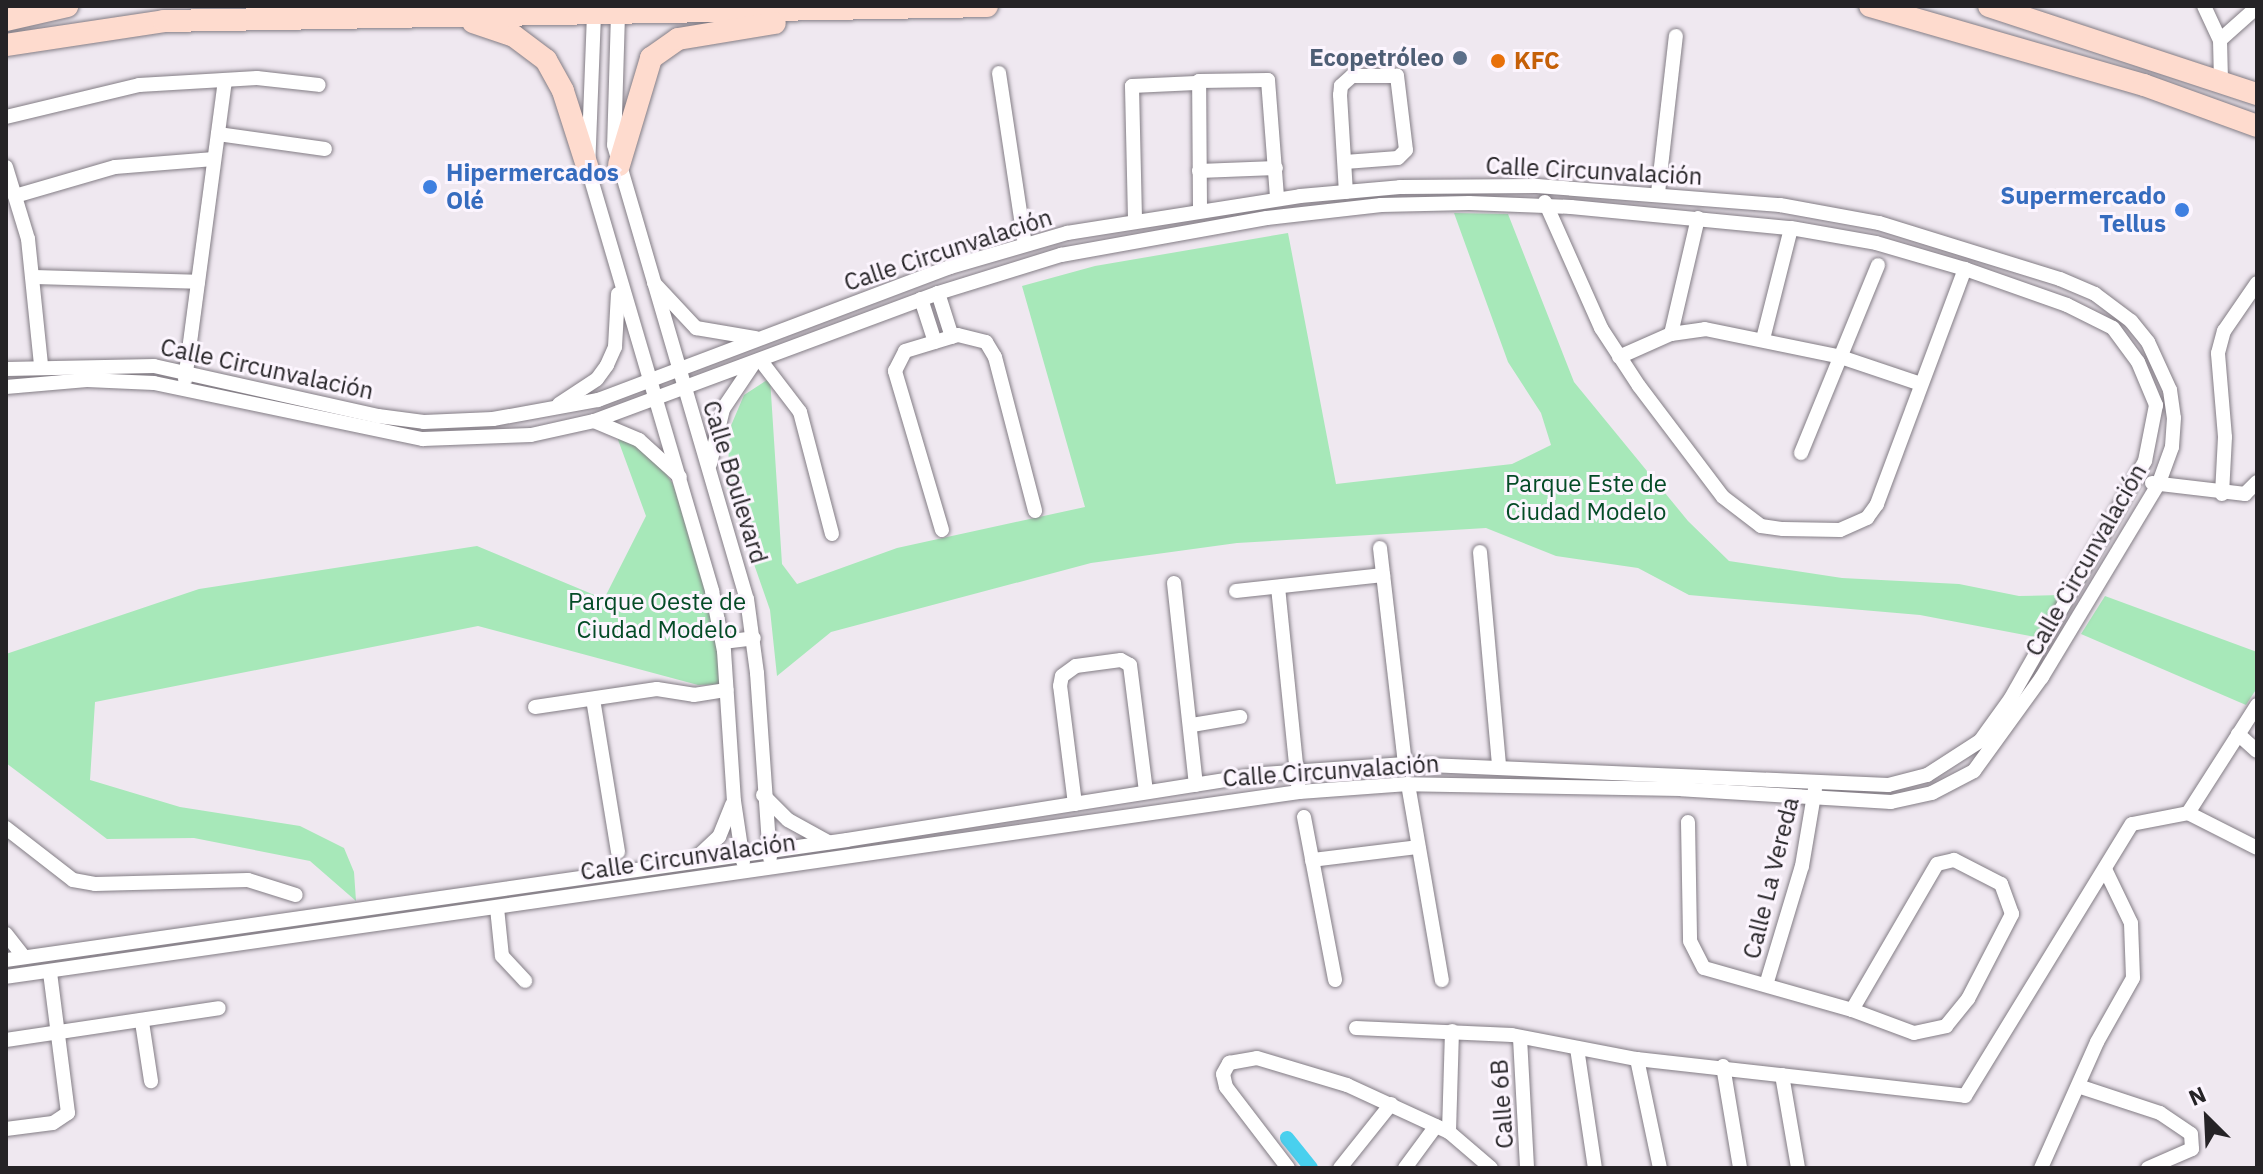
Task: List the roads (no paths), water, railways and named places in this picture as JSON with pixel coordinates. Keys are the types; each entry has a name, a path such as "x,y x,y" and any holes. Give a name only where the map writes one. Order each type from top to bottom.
{"main road":[{"path":"6,20 67,6"},
{"path":"6,45 164,21 832,12 987,6"},
{"path":"1870,6 2144,85 2257,126"},
{"path":"2001,7 2257,94"},
{"path":"619,165 644,71 659,51 678,39 832,12"},
{"path":"457,16 514,36 546,60 563,91 588,169"}],"street":[{"path":"2204,6 2220,40 2221,81"},
{"path":"2220,40 2257,7"},
{"name":"Calle Boulevard","path":"594,14 588,169 616,274 682,480 723,642 734,801 744,862"},
{"name":"Calle Boulevard","path":"618,14 612,122 619,165 649,277 709,468 754,638 770,867"},
{"path":"1658,193 1676,36"},
{"path":"999,73 1025,244"},
{"path":"1345,162 1398,158 1406,150 1397,76 1352,76 1341,86 1346,192"},
{"path":"6,117 92,93 268,79 319,85"},
{"path":"1135,219 1132,86 1268,80 1277,198"},
{"path":"184,389 225,81"},
{"path":"1196,83 1200,209"},
{"path":"218,134 325,149"},
{"path":"15,196 115,167 214,159"},
{"path":"6,167 33,277 41,365"},
{"path":"1199,171 1276,168"},
{"path":"1537,186 1581,288 1619,357 1723,497 1761,526 1840,530 1867,518 1877,504 1965,269"},
{"name":"Calle Circunvalación","path":"6,369 41,365 122,364 186,372 424,422 548,411 679,372 890,289 1025,244 1135,219 1277,198 1346,192 1537,186 1658,193 1780,205 1879,223 2018,265 2095,294 2131,321 2148,342 2170,390 2172,447 2159,483 2042,677 1974,771 1932,793 1891,802 1681,789 1408,784 1299,792 770,867 695,859 7,960"},
{"name":"Calle Circunvalación","path":"6,387 87,380 184,389 423,439 531,435 594,421 756,364 921,299 1061,255 1267,218 1381,205 1548,207 1698,218 1791,228 1876,243 1965,269 2067,305 2113,328 2125,342 2156,405 2155,429 2132,483 2011,698 1980,741 1927,775 1888,785 1499,766 1405,764 1297,771 769,850 744,862 497,908 8,977"},
{"path":"1671,334 1698,218"},
{"path":"1763,339 1791,228"},
{"path":"1801,453 1878,265"},
{"path":"548,411 597,379 607,365 617,329 616,274"},
{"path":"33,277 198,282"},
{"path":"649,277 696,328 739,339 764,338"},
{"path":"2222,494 2225,437 2218,353 2224,331 2257,283"},
{"path":"890,289 897,308"},
{"path":"938,293 952,337"},
{"path":"921,299 935,342"},
{"path":"1619,357 1671,334 1705,329 1841,357 1921,384"},
{"path":"942,530 895,371 905,351 952,337 986,342 995,357 1035,511"},
{"path":"709,468 723,409 756,364 800,412 832,534"},
{"path":"594,421 639,440 682,480"},
{"path":"2132,483 2159,483 2222,494 2245,494 2257,482"},
{"path":"1380,548 1405,764"},
{"path":"1480,552 1499,766"},
{"path":"1236,591 1383,575"},
{"path":"1174,583 1192,725 1196,785"},
{"path":"1278,587 1299,792"},
{"path":"723,642 754,638"},
{"path":"1075,804 1060,686 1062,676 1076,666 1121,660 1130,665 1146,792"},
{"path":"535,707 657,689 694,695 727,690"},
{"path":"593,699 618,852"},
{"path":"2188,813 2257,705"},
{"path":"1192,725 1240,717"},
{"path":"2238,734 2257,751"},
{"name":"Calle La Vereda","path":"1766,985 1799,878 1816,780"},
{"path":"1408,784 1442,980"},
{"path":"763,795 788,820 828,843"},
{"path":"695,859 719,837 734,801"},
{"path":"1356,1028 1452,1031 1520,1038 1637,1059 1876,1082 1960,1097 1969,1094 2132,824 2188,813 2254,841"},
{"path":"1304,817 1335,980"},
{"path":"1688,822 1692,951 1714,974 1766,985 1921,1034 1954,1020 2009,925 2012,905 2001,884 1954,860 1937,864 1852,1010"},
{"path":"6,828 73,880 95,884 248,880 274,884 296,895"},
{"path":"1312,860 1418,847"},
{"path":"2041,1168 2134,972 2128,912 2105,869"},
{"path":"497,908 502,956 525,981"},
{"path":"6,934 24,957"},
{"path":"7,960 8,977"},
{"path":"6,1129 53,1123 68,1113 50,972"},
{"path":"6,1040 142,1022 219,1008"},
{"path":"142,1022 151,1081"},
{"path":"1405,1168 1443,1129 1452,1031"},
{"name":"Calle 6B","path":"1520,1038 1519,1065 1530,1141 1527,1168"},
{"path":"1577,1048 1595,1168"},
{"path":"1288,1168 1226,1087 1223,1074 1229,1063 1257,1058 1302,1069 1391,1104 1443,1129 1491,1168"},
{"path":"1637,1059 1660,1168"},
{"path":"1723,1066 1740,1168"},
{"path":"1782,1075 1798,1168"},
{"path":"2078,1086 2160,1113 2191,1134 2192,1149 2149,1168"},
{"path":"1340,1168 1391,1104"}],"waterway":[{"path":"1287,1138 1311,1168"}],"place":[{"name":"Ecopetróleo","path":"1460,58"},
{"name":"KFC","path":"1498,61"},
{"name":"Hipermercados Olé","path":"430,187"},
{"name":"Supermercado Tellus","path":"2182,210"}],"park label":[{"name":"Parque Este de Ciudad Modelo","path":"1586,498"},
{"name":"Parque Oeste de Ciudad Modelo","path":"657,616"}]}
